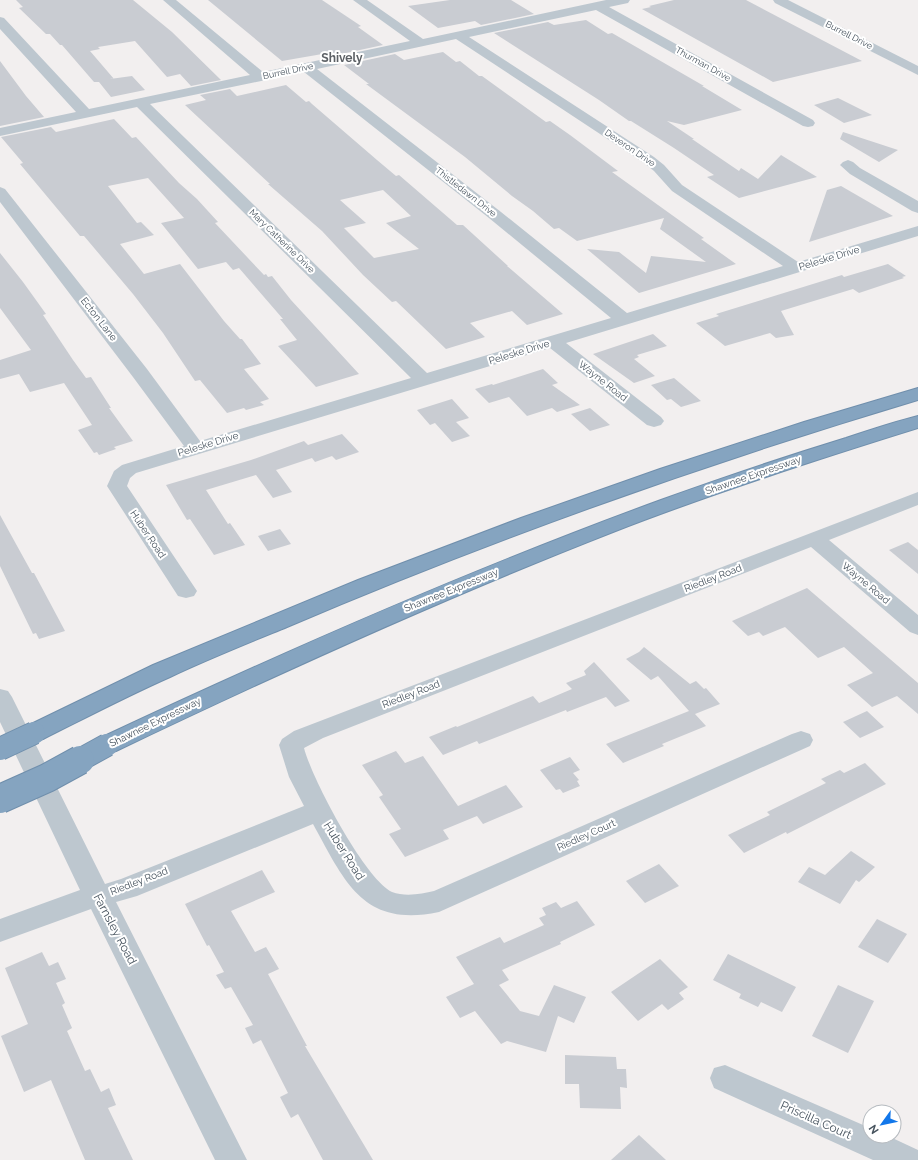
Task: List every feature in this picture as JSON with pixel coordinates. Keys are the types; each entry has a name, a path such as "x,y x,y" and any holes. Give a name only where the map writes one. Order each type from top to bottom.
{"highway":[{"path":"0,749 161,671 366,585 528,523 682,468 811,426 918,394"},
{"name":"Shawnee Expressway","path":"0,799 47,778 107,745 324,643 437,595 668,504 779,466 918,422"}],"street":[{"path":"169,0 261,76"},
{"path":"359,0 421,43"},
{"name":"Burrell Drive","path":"0,132 624,0"},
{"name":"Burrell Drive","path":"779,0 918,71"},
{"path":"557,4 569,12"},
{"name":"Thurman Drive","path":"598,6 808,123"},
{"path":"0,21 86,114"},
{"name":"Deveron Drive","path":"458,35 649,160 659,168 677,188 796,268"},
{"name":"Thistledawn Drive","path":"306,67 495,215 625,320"},
{"name":"Mary Catherine Drive","path":"140,102 424,380"},
{"path":"848,165 855,171 918,208"},
{"name":"Ecton Lane","path":"0,192 196,448"},
{"name":"Peleske Drive","path":"120,475 129,468 918,232"},
{"name":"Wayne Road","path":"553,341 654,421"},
{"name":"Huber Road","path":"120,475 117,486 186,591"},
{"name":"Riedley Road","path":"0,931 75,903 128,888 319,811 296,762 291,745 296,741 510,655 918,498"},
{"name":"Wayne Road","path":"814,539 918,627"},
{"name":"Farnsley Road","path":"0,697 87,878 110,916 231,1160"},
{"name":"Riedley Court","path":"370,890 375,895 394,903 413,906 439,901 801,740"},
{"name":"Huber Road","path":"319,811 360,880 370,890"},
{"name":"Priscilla Court","path":"725,1078 907,1160"},
{"path":"915,1160 918,1152"}],"building":[{"path":"16,0 133,0 172,32 221,80 191,86 180,74 167,77 135,41 98,47 100,49 90,51 114,79 132,76 145,90 111,97 99,82 94,82 62,45 60,45 50,34 46,34 19,8 23,7"},
{"path":"208,0 322,0 361,26 358,27 383,45 332,56 328,53 282,61"},
{"path":"450,0 511,0 534,14 481,25 475,21 438,28 408,6"},
{"path":"674,0 746,0 862,61 773,82 642,9"},
{"path":"586,20 608,34 612,33 704,86 702,86 742,110 684,125 667,121 739,171 741,168 758,179 781,155 817,177 739,198 707,177 714,175 674,148 629,121 599,100 494,33 548,22 554,25"},
{"path":"443,52 456,62 460,61 479,76 482,76 546,122 550,121 570,135 618,171 612,172 704,238 701,239 736,264 639,293 587,249 619,252 646,273 651,256 706,262 660,229 664,218 577,241 559,228 554,229 465,157 366,84 369,84 344,65 395,54 404,60"},
{"path":"0,61 26,96 44,117 0,126"},
{"path":"286,85 306,102 309,101 396,176 399,175 457,225 463,225 507,266 563,314 527,325 512,311 470,323 485,337 446,349 396,301 392,302 363,275 322,231 268,184 270,184 185,105 206,100 200,95 230,89 237,96","holes":["383,190 411,216 386,223 419,249 374,258 344,228 366,223 340,200"]},
{"path":"838,98 872,115 844,123 814,105"},
{"path":"114,119 132,138 136,137 179,183 197,199 218,222 215,223 264,275 266,274 268,277 272,276 291,300 359,374 316,387 278,346 297,340 280,319 283,319 239,268 233,270 226,262 198,269 161,223 184,218 148,178 108,186 137,223 141,222 154,235 120,244 144,274 180,264 224,321 240,339 242,339 261,364 244,369 269,399 260,402 264,405 246,410 244,408 227,413 200,380 195,381 163,333 133,294 84,236 80,236 20,164 23,163 1,137 51,127 56,132"},
{"path":"843,132 898,150 879,162 840,139"},
{"path":"841,186 893,216 809,242 827,190"},
{"path":"0,253 46,314 43,315 86,378 91,377 111,408 109,408 133,441 114,447 116,449 99,455 97,452 94,453 78,430 92,425 64,383 30,392 19,374 0,379 0,360 31,350 0,308"},
{"path":"888,264 906,276 902,277 904,278 859,293 853,289 781,311 794,335 776,338 770,333 725,346 696,323 719,316 716,314 842,275 844,277"},
{"path":"653,334 667,346 637,355 639,357 634,359 655,376 634,383 593,354"},
{"path":"543,369 558,383 552,385 580,405 557,412 552,408 527,416 509,397 489,403 475,389 493,385"},
{"path":"674,378 701,401 681,407 671,399 667,400 651,385"},
{"path":"452,399 469,418 456,422 470,436 452,442 435,423 430,425 417,410"},
{"path":"590,408 610,425 590,431 571,414"},
{"path":"342,434 359,452 336,460 332,456 315,462 312,458 276,470 292,492 273,498 256,475 206,490 228,524 230,523 245,545 214,555 190,519 187,520 166,485 251,460 304,441 308,445"},
{"path":"0,515 32,573 34,573 65,631 39,639 36,633 33,634 0,566"},
{"path":"280,529 291,544 268,551 258,536"},
{"path":"908,542 918,550 918,574 889,550"},
{"path":"807,588 918,683 918,714 897,696 872,707 847,685 873,673 844,647 818,658 785,627 763,636 759,632 748,636 732,621"},
{"path":"644,647 690,684 696,681 704,689 706,688 720,704 695,714 706,726 662,744 664,746 623,763 606,744 689,711 658,676 651,680 626,659 639,652"},
{"path":"594,662 630,701 615,707 606,697 567,712 566,710 479,744 477,741 443,755 429,737 533,696 539,703 572,689 566,683 586,675 584,671"},
{"path":"867,711 884,727 860,738 843,722"},
{"path":"396,751 405,763 423,756 458,806 506,785 523,807 483,824 477,816 443,830 449,839 405,857 389,834 401,829 379,797 383,795 362,765"},
{"path":"570,757 580,770 573,773 579,780 577,781 580,786 563,793 560,789 556,790 540,770"},
{"path":"865,763 886,784 787,834 786,832 744,853 728,835 770,815 767,812 826,783 821,779 840,770 844,773"},
{"path":"851,851 875,867 859,882 856,880 840,904 798,882 809,867 825,875"},
{"path":"659,864 679,886 645,903 626,881"},
{"path":"262,870 275,892 231,911 255,952 266,947 279,969 268,974 307,1046 305,1046 373,1160 323,1160 298,1114 291,1118 280,1097 288,1093 261,1040 253,1044 245,1028 253,1025 231,987 225,989 216,975 224,972 209,945 207,946 185,904"},
{"path":"577,901 595,925 560,942 561,944 502,970 509,980 499,985 520,1011 539,1016 554,985 586,997 574,1023 558,1016 546,1052 507,1041 501,1044 475,1011 460,1018 446,997 474,984 456,957 500,937 504,943 544,925 539,918 546,915 542,908 556,902 561,908"},
{"path":"877,919 907,934 888,963 858,947"},
{"path":"42,952 49,966 58,962 66,979 56,983 65,1003 62,1005 72,1028 67,1031 85,1071 90,1069 101,1092 109,1088 116,1105 108,1108 133,1160 85,1160 51,1080 24,1092 1,1036 28,1024 5,968"},
{"path":"728,954 796,987 782,1012 761,1002 758,1007 739,998 741,994 713,980"},
{"path":"660,959 688,987 679,993 684,999 668,1010 662,1004 638,1021 611,992"},
{"path":"838,985 874,1001 848,1053 812,1036"},
{"path":"565,1055 616,1057 617,1069 626,1069 627,1088 620,1087 621,1109 580,1108 579,1084 565,1084"},
{"path":"639,1135 666,1160 611,1160"}],"district":[{"name":"Shively","path":"342,58"}]}
